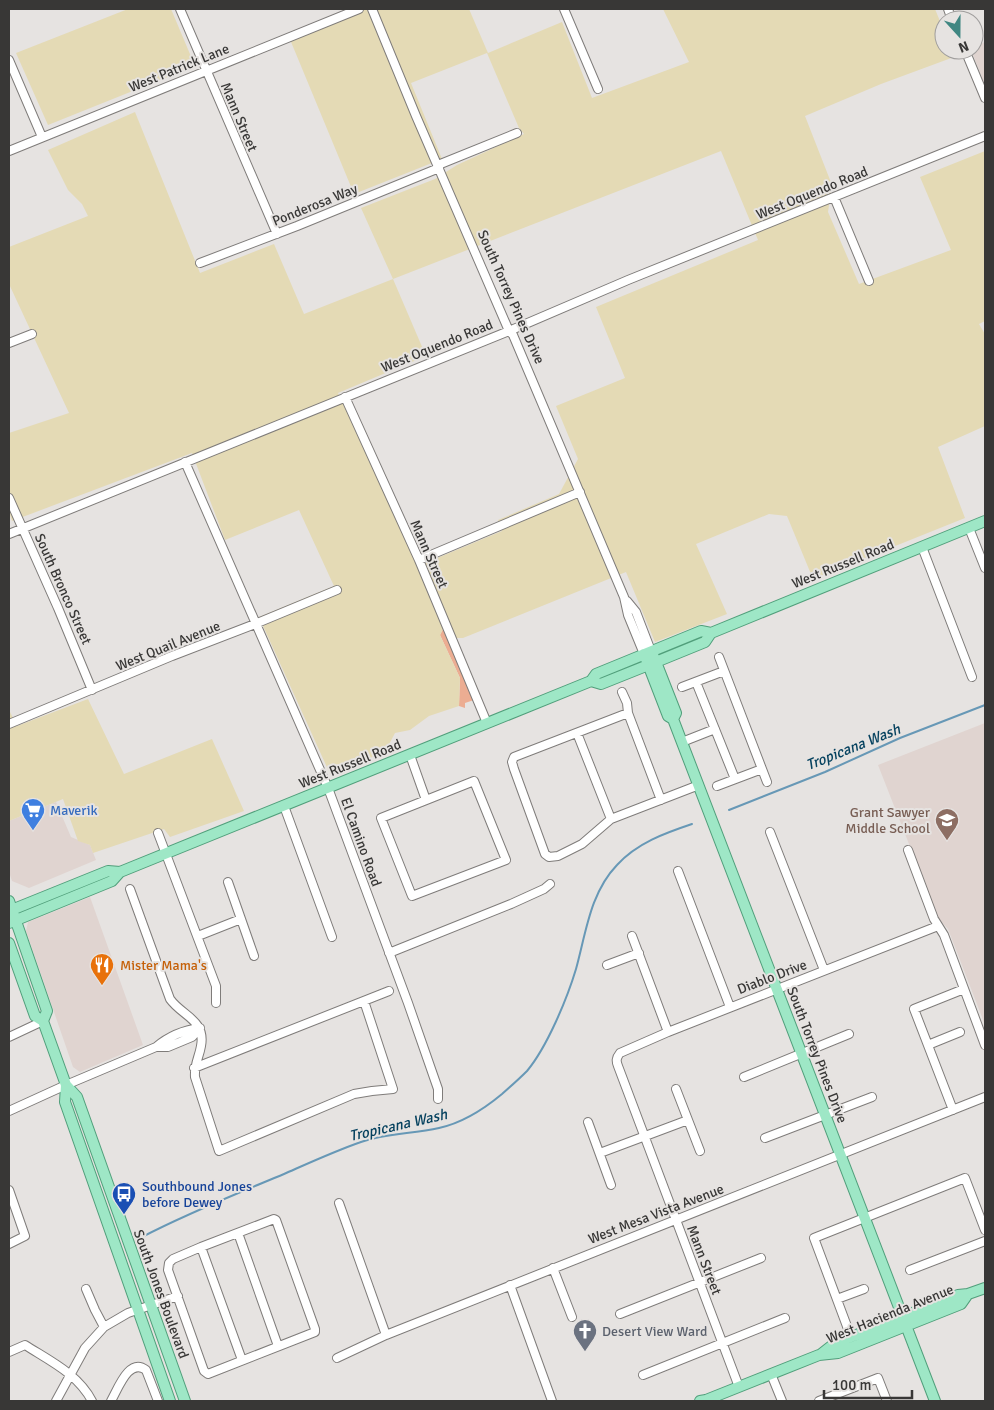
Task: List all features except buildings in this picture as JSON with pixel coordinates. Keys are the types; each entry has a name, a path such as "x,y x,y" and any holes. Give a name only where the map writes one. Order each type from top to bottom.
{"main road":[{"name":"West Russell Road","path":"12,922 112,881 120,872 591,681 596,674 647,652 701,631 712,632 985,521"},
{"name":"West Russell Road","path":"591,681 602,684 652,664 705,642 712,632"},
{"name":"South Torrey Pines Drive","path":"647,652 668,716 673,719 699,785 935,1401"},
{"name":"West Russell Road","path":"10,907 108,871 120,872"},
{"name":"South Jones Boulevard","path":"10,907 12,922 47,1011 44,1021 66,1085 65,1102 170,1401"},
{"name":"South Jones Boulevard","path":"9,943 14,968 35,1016 44,1021"},
{"name":"South Jones Boulevard","path":"66,1085 77,1097 185,1401"},
{"path":"94,1184 103,1191 117,1212"},
{"name":"West Hacienda Avenue","path":"704,1401 819,1356 838,1353 958,1295 968,1294 985,1288"},
{"name":"West Hacienda Avenue","path":"819,1356 834,1344 851,1337 904,1321"}],"street":[{"name":"Mann Street","path":"180,9 277,234"},
{"name":"West Patrick Lane","path":"9,151 359,9"},
{"name":"South Torrey Pines Drive","path":"372,9 416,116 509,331 513,335 624,597 636,612 647,652"},
{"path":"564,9 598,89"},
{"path":"9,60 42,137"},
{"path":"969,60 985,98"},
{"name":"Ponderosa Way","path":"200,263 277,234 517,133"},
{"name":"West Oquendo Road","path":"9,534 985,136"},
{"path":"834,197 869,282"},
{"path":"9,343 32,334"},
{"name":"Mann Street","path":"344,397 419,560 487,723"},
{"name":"El Camino Road","path":"185,462 328,788 438,1089 438,1100"},
{"path":"419,560 580,492"},
{"name":"South Bronco Street","path":"9,498 62,616 92,690"},
{"path":"969,528 985,568"},
{"path":"922,547 972,677"},
{"name":"West Quail Avenue","path":"9,724 336,590"},
{"path":"719,657 767,782"},
{"path":"682,687 724,671"},
{"path":"696,682 735,779"},
{"path":"622,692 661,800"},
{"path":"628,712 514,758 512,762 546,854 549,857 558,856 582,844 611,819 699,785"},
{"path":"682,742 716,729"},
{"path":"577,733 611,819"},
{"path":"410,755 426,800"},
{"path":"717,786 762,769"},
{"path":"474,781 506,860 412,896 382,818 426,800 474,781"},
{"path":"284,806 332,937"},
{"path":"770,832 824,970"},
{"path":"158,833 216,986 216,1003"},
{"path":"908,850 938,926 944,935 985,1045"},
{"path":"678,872 730,1007"},
{"path":"228,882 254,956"},
{"path":"389,953 544,890 550,884"},
{"path":"130,889 170,999 175,1006 190,1017 200,1028 202,1041 194,1068 195,1077 219,1151 354,1094 372,1090 393,1089 364,1001"},
{"path":"198,936 241,919"},
{"name":"Diablo Drive","path":"617,1056 668,1032 938,926"},
{"path":"632,936 668,1032"},
{"path":"606,965 639,953"},
{"path":"953,1110 914,1009 964,989"},
{"path":"194,1068 389,991"},
{"path":"9,1037 44,1021"},
{"path":"9,1111 156,1047 166,1038 190,1029 200,1028"},
{"path":"928,1045 960,1032"},
{"path":"744,1077 849,1034"},
{"name":"Mann Street","path":"617,1056 616,1061 739,1387"},
{"path":"676,1089 700,1151"},
{"path":"765,1138 872,1097"},
{"name":"West Mesa Vista Avenue","path":"337,1358 386,1335 510,1285 985,1097"},
{"path":"600,1153 688,1120"},
{"path":"588,1122 611,1185"},
{"path":"851,1337 814,1238 965,1178 985,1230"},
{"path":"9,1190 25,1236 9,1244"},
{"path":"339,1203 386,1335"},
{"path":"274,1219 276,1220 315,1332 208,1374 204,1371 168,1270 169,1262 173,1259 201,1247 274,1219"},
{"path":"238,1233 278,1346"},
{"path":"910,1270 985,1241"},
{"path":"201,1247 242,1360"},
{"path":"620,1314 761,1258"},
{"path":"553,1268 572,1317"},
{"path":"510,1285 552,1401"},
{"path":"837,1299 864,1288"},
{"path":"86,1289 104,1327"},
{"path":"56,1401 85,1348 104,1327 119,1317 138,1309 178,1296"},
{"path":"644,1375 785,1318"},
{"path":"9,1352 25,1345 70,1374 86,1390 92,1401"},
{"path":"110,1401 130,1370 137,1366 146,1370 158,1401"},
{"path":"771,1374 782,1401"},
{"path":"819,1401 878,1378 887,1401"}],"shaded area":[{"path":"984,42 985,85 975,60 984,60"},
{"path":"443,629 474,700 465,703 465,708 459,706 460,678 440,635"},
{"name":"Grant Sawyer Middle School","path":"985,723 985,1025 948,929 938,918 878,765"},
{"path":"56,802 71,837 90,845 96,860 29,888 12,881 9,872 9,821"},
{"path":"90,897 143,1045 80,1072 73,1067 26,931 28,922"}],"sand":[{"path":"128,9 171,9 195,66 48,125 16,53"},
{"path":"359,9 469,9 488,53 562,22 592,98 689,62 663,9 935,9 934,60 946,60 881,84 805,116 832,185 828,212 859,284 951,250 920,177 985,151 985,321 979,324 985,334 985,426 938,447 965,518 813,579 787,516 769,514 696,544 727,614 655,642 626,572 463,638 456,638 443,629 440,635 460,678 459,706 429,716 410,730 395,733 385,752 330,774 259,617 334,586 299,510 225,540 192,453 12,521 9,512 9,433 69,413 9,284 9,247 88,216 82,204 68,190 48,150 135,112 200,273 274,244 304,314 393,279 361,208 435,179 457,165 524,134 519,128 487,53 411,83 442,159 354,194 289,37","holes":["721,151 758,240 596,307 625,378 556,406 578,459 559,494 498,520 502,531 418,566 338,393 426,356 393,279"]},
{"path":"88,699 124,774 212,739 244,811 170,837 164,829 93,853 90,845 78,841 63,799 9,821 9,710 17,726"}],"waterway":[{"name":"Tropicana Wash","path":"729,810 825,772 900,738 985,705"},
{"name":"Tropicana Wash","path":"142,1237 194,1212 342,1149 370,1139 448,1126 472,1115 495,1100 527,1071 549,1036 572,981 590,914 608,876 625,857 642,845 692,824"}],"place":[{"name":"Maverik","path":"33,831"},
{"name":"Grant Sawyer Middle School","path":"947,841"},
{"name":"Mister Mama's","path":"102,986"},
{"name":"Southbound Jones before Dewey","path":"124,1215"},
{"name":"Desert View Ward","path":"585,1352"}]}
